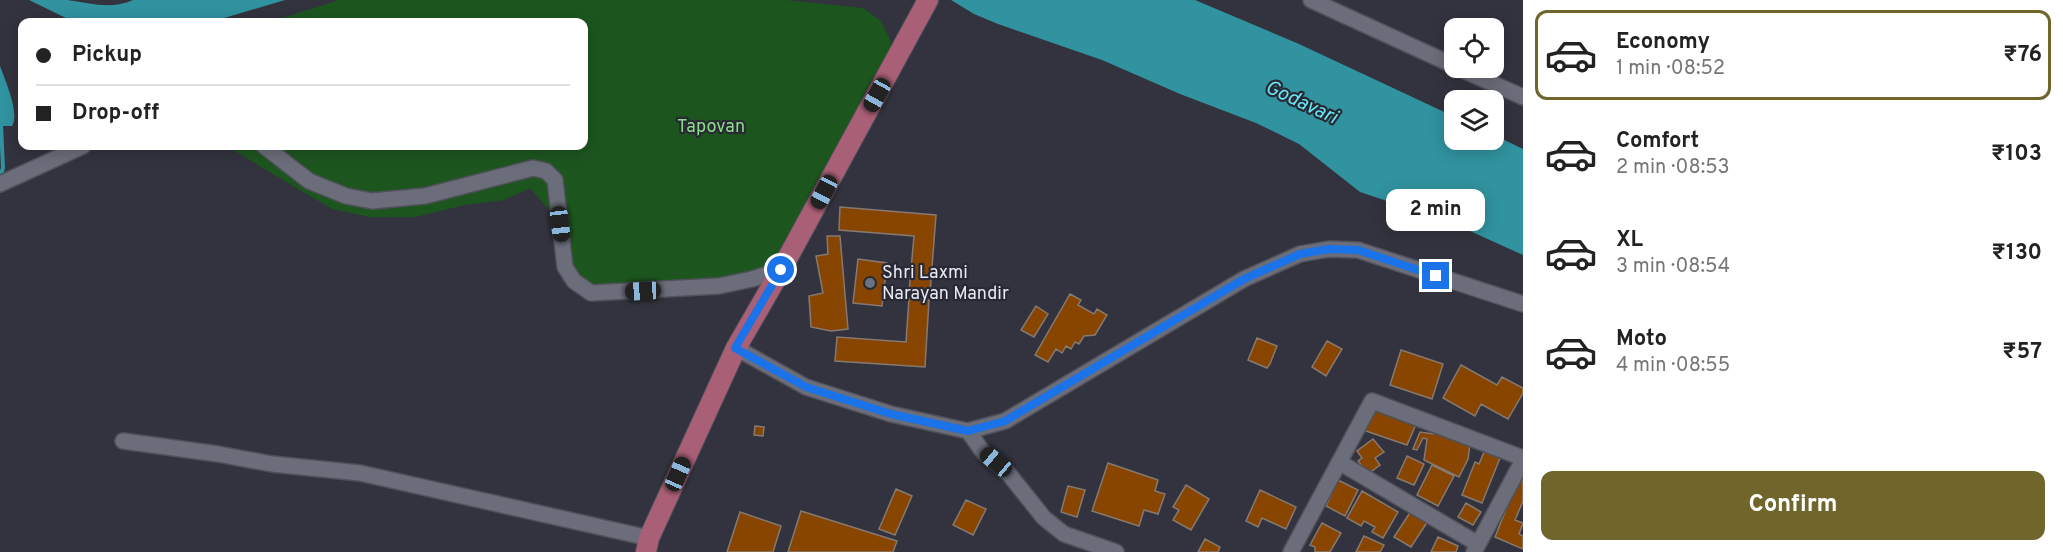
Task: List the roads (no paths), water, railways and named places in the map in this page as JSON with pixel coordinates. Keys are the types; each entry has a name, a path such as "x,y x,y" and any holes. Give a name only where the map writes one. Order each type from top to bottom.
{"main road":[{"path":"648,545 735,348 781,270 924,8"}],"street":[{"path":"1311,0 1444,61"},
{"path":"1481,78 1523,97"},
{"path":"0,184 74,150"},
{"path":"269,150 309,181 346,196 372,201 425,196 533,168 546,171 555,180 565,267 574,281 591,293 719,286 781,270"},
{"path":"735,348 806,387 891,414 968,431 1005,421 1244,279 1300,254 1329,249 1358,250 1523,304"},
{"path":"1294,551 1339,462 1372,401 1523,459 1476,548 1339,462"},
{"path":"968,431 983,452 1008,473 1044,518 1064,534 1116,552"},
{"path":"123,441 272,464 360,473 648,545"}],"water":[{"path":"29,0 67,0 117,5 133,0 285,0 224,18 66,18"},
{"name":"Godavari","path":"951,0 1195,0 1299,44 1444,112 1444,150 1504,150 1504,140 1523,149 1523,255 1450,222 1360,192 1299,144 1256,123 1180,94 1102,60 974,14"},
{"path":"0,66 13,105 12,126 0,124"}],"waterway":[{"path":"0,177 3,168 1,124"}],"place":[{"name":"Shri Laxmi Narayan Mandir","path":"870,283"}],"park label":[{"name":"Tapovan","path":"711,127"}]}
